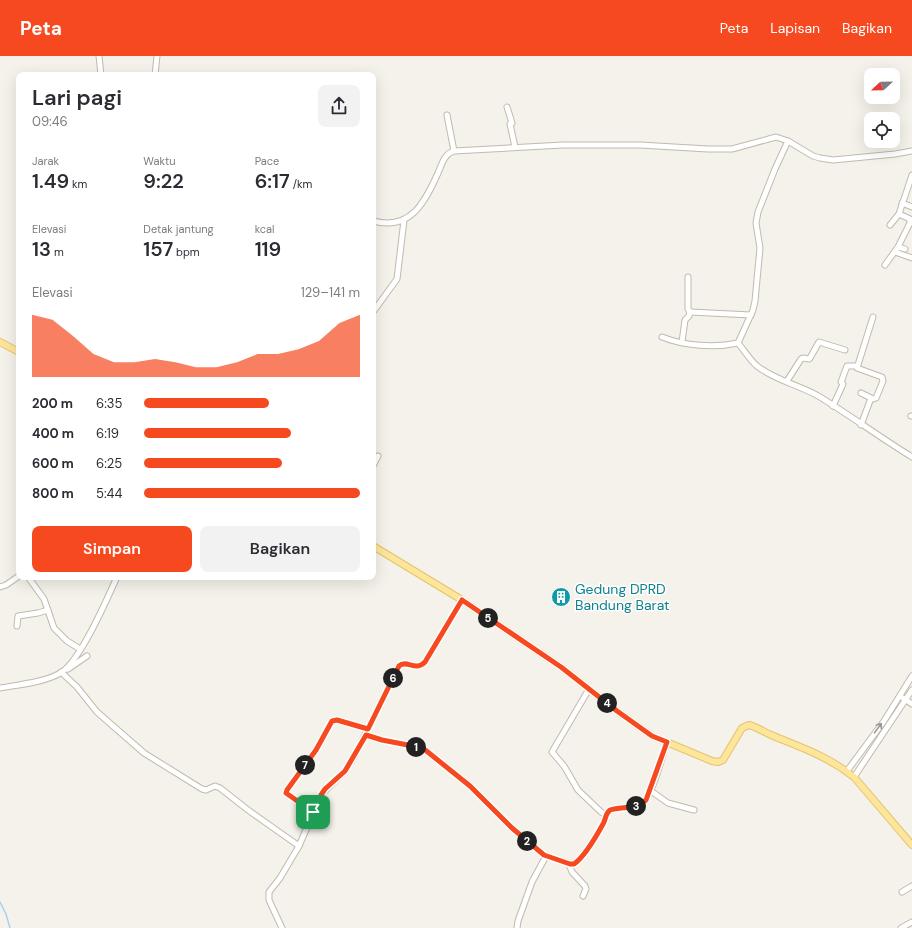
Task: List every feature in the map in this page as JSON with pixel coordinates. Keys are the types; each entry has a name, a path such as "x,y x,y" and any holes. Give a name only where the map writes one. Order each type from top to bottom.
{"main road":[{"path":"0,342 16,350"},
{"path":"376,548 462,600 561,667 617,711 652,736 712,761 718,762 723,760 742,728 749,725 814,752 847,771 854,777 912,845"}],"street":[{"path":"99,56 101,72"},
{"path":"155,72 157,56"},
{"path":"507,107 512,123 510,124 515,147"},
{"path":"447,116 454,151"},
{"path":"376,221 387,223 398,222 409,217 425,201 444,159 448,154 454,151 563,145 640,145 723,149 740,148 771,137 779,137 805,152 820,158 833,160 912,151"},
{"path":"738,342 751,315 755,300 760,252 756,223 758,212 774,169 788,141"},
{"path":"890,225 899,214 912,175"},
{"path":"902,203 912,207"},
{"path":"885,265 907,235 911,220 899,214"},
{"path":"376,308 397,279 404,220"},
{"path":"898,247 905,249"},
{"path":"895,252 912,258"},
{"path":"682,342 685,320 689,316 690,312 688,309 688,277"},
{"path":"690,312 751,315"},
{"path":"857,366 873,317"},
{"path":"662,337 673,341 717,346 738,342"},
{"path":"738,342 756,365 778,378 805,389 912,457"},
{"path":"787,381 801,359 810,358 818,343 845,350"},
{"path":"833,406 843,384 841,382 847,366 857,366 858,368 880,376 883,379 877,397 873,399 861,393"},
{"path":"861,425 871,398"},
{"path":"376,460 378,456"},
{"path":"0,587 16,578"},
{"path":"31,580 40,591 51,622 57,631 67,641 80,650"},
{"path":"63,671 80,650 116,580"},
{"path":"282,928 268,896 269,892 280,878 299,846 321,795 325,789 345,771 366,735 399,666 405,663 414,666 422,665 425,662 462,600"},
{"path":"17,626 18,616 48,610"},
{"path":"0,688 22,685 51,677 87,656"},
{"path":"63,671 97,712 144,753 202,790 215,786 220,788 299,846"},
{"path":"847,771 884,720 912,676"},
{"path":"589,689 552,752 564,766 578,790 606,815"},
{"path":"854,777 912,690"},
{"path":"900,695 912,704"},
{"path":"313,812 286,793 316,750 332,721 337,720 368,729"},
{"path":"366,735 424,749 470,786 512,828 546,856 570,864 576,862 586,849 604,824 606,815 611,809 636,806 642,804 646,800 667,742"},
{"path":"650,791 668,803 694,810"},
{"path":"517,928 518,921 532,882 546,856"},
{"path":"570,864 572,872 585,886 586,889 583,896"},
{"path":"902,892 912,886"},
{"path":"901,928 912,922"}],"waterway":[{"path":"0,902 6,914 10,928"}],"place":[{"name":"Gedung DPRD Bandung Barat","path":"561,597"}],"route":[{"path":"462,600 561,667 617,711 652,736 667,742 646,800 642,804 636,806 610,810 605,815 604,824 574,864 544,855 499,816 470,786 424,749 366,735 345,771 325,789 313,812 286,793 316,750 332,721 337,720 368,729 399,666 405,663 414,666 422,665 425,662 462,600"}]}
